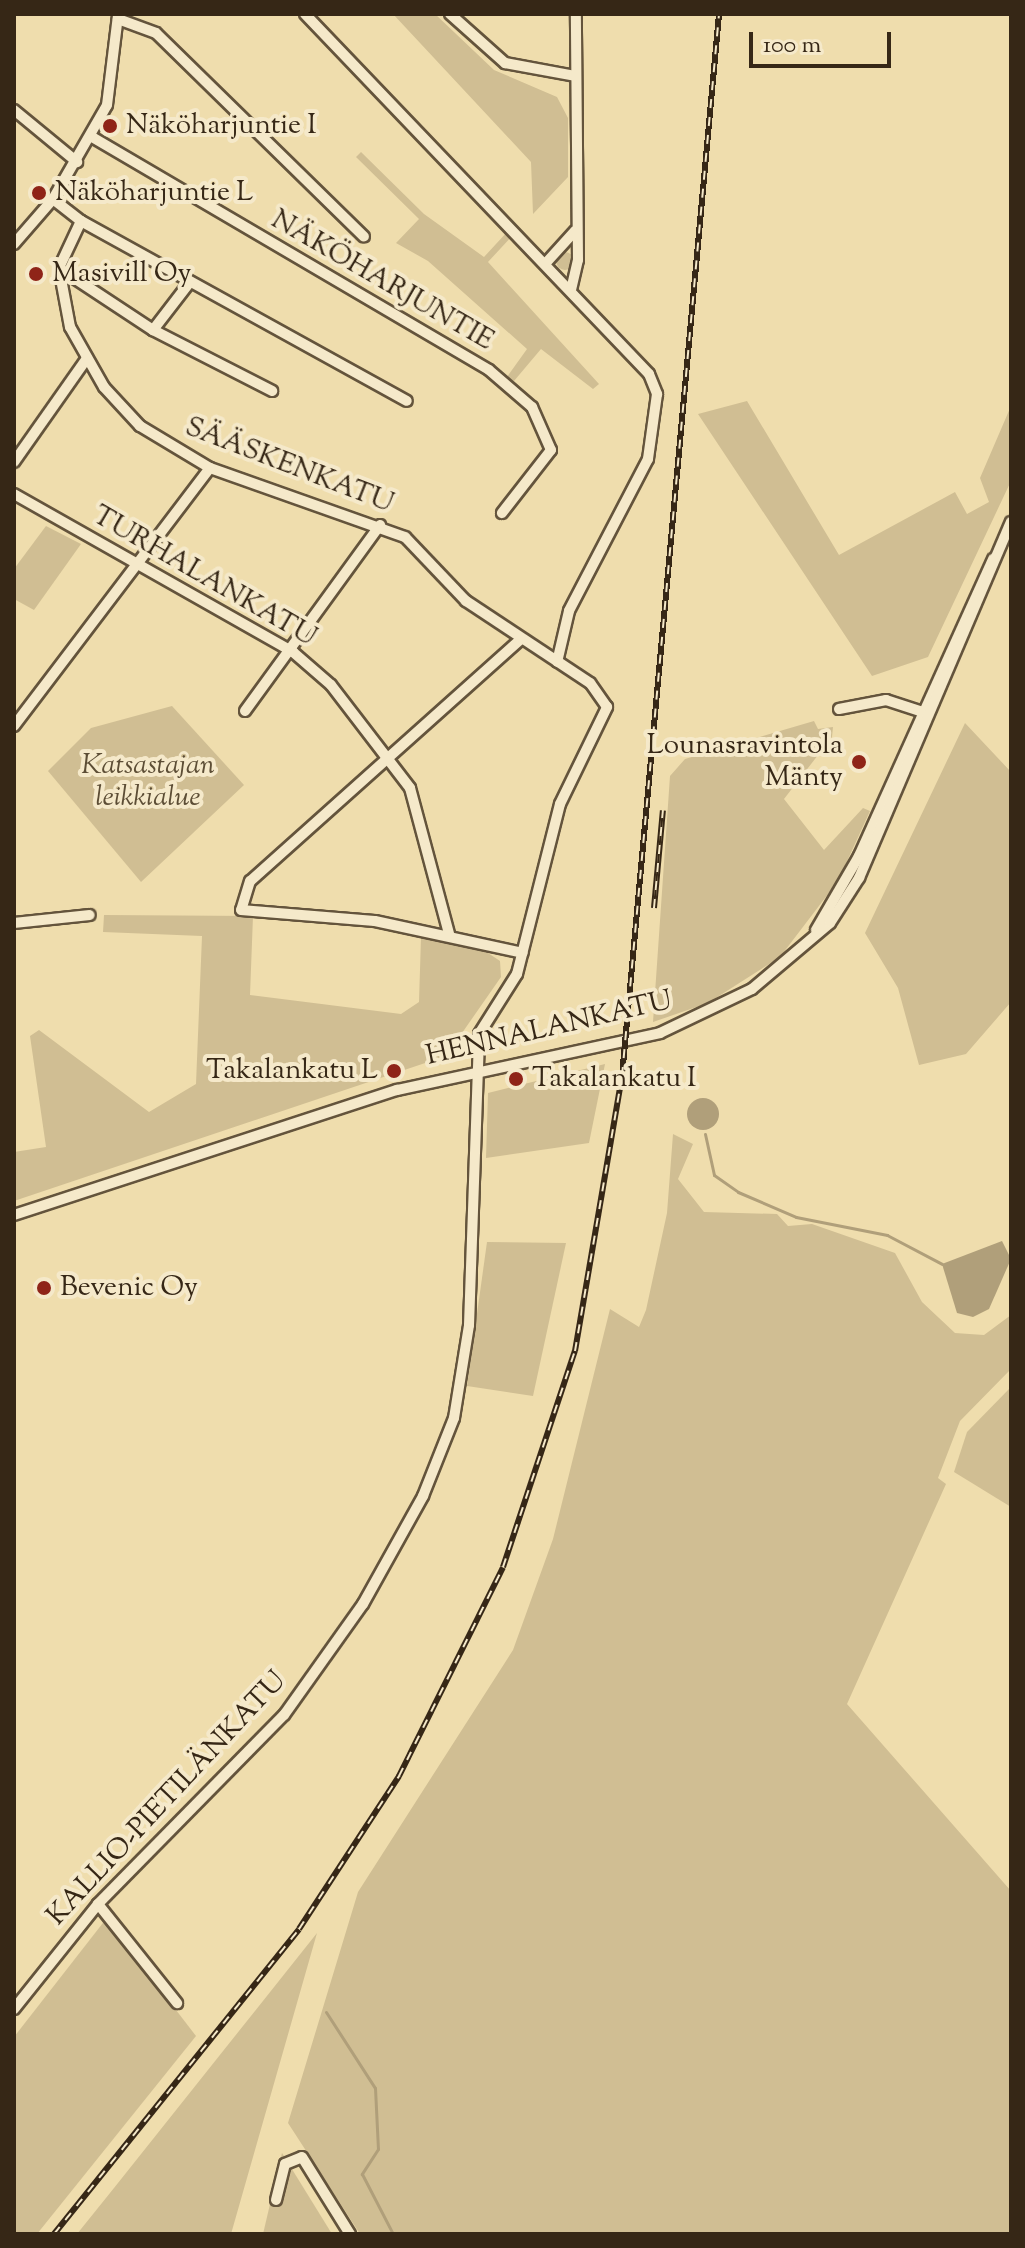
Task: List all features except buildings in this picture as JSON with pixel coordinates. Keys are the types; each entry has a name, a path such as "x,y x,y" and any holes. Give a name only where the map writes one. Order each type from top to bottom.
{"street":[{"path":"305,14 649,374 658,416 643,470 569,611 557,662"},
{"path":"450,14 505,63 575,76"},
{"path":"571,290 575,231 576,14"},
{"path":"14,244 53,199 92,137 115,80 118,16 156,33 364,237"},
{"path":"14,110 77,162"},
{"name":"NÄKÖHARJUNTIE","path":"92,137 489,370 532,407 551,450 502,513"},
{"path":"53,199 81,221 407,401"},
{"path":"81,221 59,268 153,330 272,391"},
{"path":"545,264 575,231"},
{"name":"SÄÄSKENKATU","path":"59,268 61,301 87,358 140,426 210,468 380,525 405,537 466,601 605,698"},
{"path":"153,330 190,282"},
{"path":"14,462 87,358"},
{"path":"14,726 141,564 210,468"},
{"name":"TURHALANKATU","path":"14,494 293,652 331,685 410,788 449,934"},
{"name":"HENNALANKATU","path":"14,1215 477,1070 660,1033 752,989 806,946 859,878 1007,545 1011,522"},
{"path":"245,711 293,652 380,525"},
{"name":"HENNALANKATU","path":"806,946 859,856 921,710 1007,545"},
{"path":"521,639 250,881 241,910 330,915 449,934 523,953"},
{"name":"KALLIO-PIETILÄNKATU","path":"14,2009 98,1904 284,1715 363,1604 423,1496 454,1418 469,1325 479,1034 523,953 560,804 605,716 605,698"},
{"path":"839,709 886,700 932,716"},
{"path":"14,923 90,915"},
{"path":"98,1904 177,2003"},
{"path":"276,2200 285,2164 302,2157 350,2234"}],"green space":[{"path":"393,14 435,14 494,70 557,97 568,118 568,177 533,214 531,162"},
{"path":"361,152 424,214 484,257 508,231 512,236 488,262 599,384 593,389 541,349 514,381 507,377 527,349 428,261 396,243 419,219 356,157"},
{"path":"561,252 569,252 574,261 572,268 561,270 556,265 556,257"},
{"path":"747,401 839,555 955,492 967,514 989,502 980,478 1011,406 1011,481 928,657 872,676 698,414"},
{"path":"46,526 81,544 34,610 14,599 14,569"},
{"name":"Katsastajan leikkialue","path":"172,706 244,785 141,882 48,771 91,728"},
{"path":"814,721 818,729 833,727 832,737 784,799 824,850 863,808 870,811 838,881 780,957 708,1003 653,1022 670,776 685,759"},
{"path":"965,723 1011,772 1011,1002 966,1054 919,1065 898,988 865,933"},
{"path":"104,915 253,916 250,995 401,1014 419,1002 421,937 488,953 500,961 501,977 446,1056 14,1201 14,1152 46,1147 30,1036 39,1030 149,1112 196,1084 202,936 103,932"},
{"path":"605,1064 589,1143 486,1158 488,1093"},
{"path":"673,1134 693,1144 678,1179 704,1212 777,1214 788,1226 812,1224 895,1253 922,1302 955,1333 984,1335 1011,1315 1011,1369 960,1421 938,1478 946,1484 847,1704 1011,1891 1011,2234 360,2234 288,2123 358,1892 513,1650 553,1539 610,1309 639,1327 646,1310 667,1213"},
{"path":"487,1242 566,1243 533,1396 467,1386"},
{"path":"1011,1387 1011,1507 954,1472 967,1432"},
{"path":"106,1919 196,2036 37,2234 14,2234 14,2037"},
{"path":"317,1933 231,2234 77,2234 114,2188"},
{"path":"282,2153 332,2234 263,2234"}],"shaded area":[{"path":"703,1098 714,1103 719,1114 714,1125 703,1130 692,1125 687,1114 692,1103"},
{"path":"1002,1241 1011,1259 989,1309 973,1317 957,1313 942,1264"}],"waterway":[{"path":"705,1134 714,1175 738,1192 796,1217 887,1235 942,1264"},
{"path":"326,2012 375,2088 378,2149 362,2174 393,2234"}],"railway":[{"path":"54,2234 299,1929 399,1776 503,1567 575,1351 622,1076 719,14"},
{"path":"654,908 663,810"}],"place":[{"name":"Näköharjuntie I","path":"110,126"},
{"name":"Näköharjuntie L","path":"39,193"},
{"name":"Masivill Oy","path":"36,274"},
{"name":"Lounasravintola Mänty","path":"859,762"},
{"name":"Takalankatu L","path":"394,1071"},
{"name":"Takalankatu I","path":"516,1079"},
{"name":"Bevenic Oy","path":"44,1288"}]}
